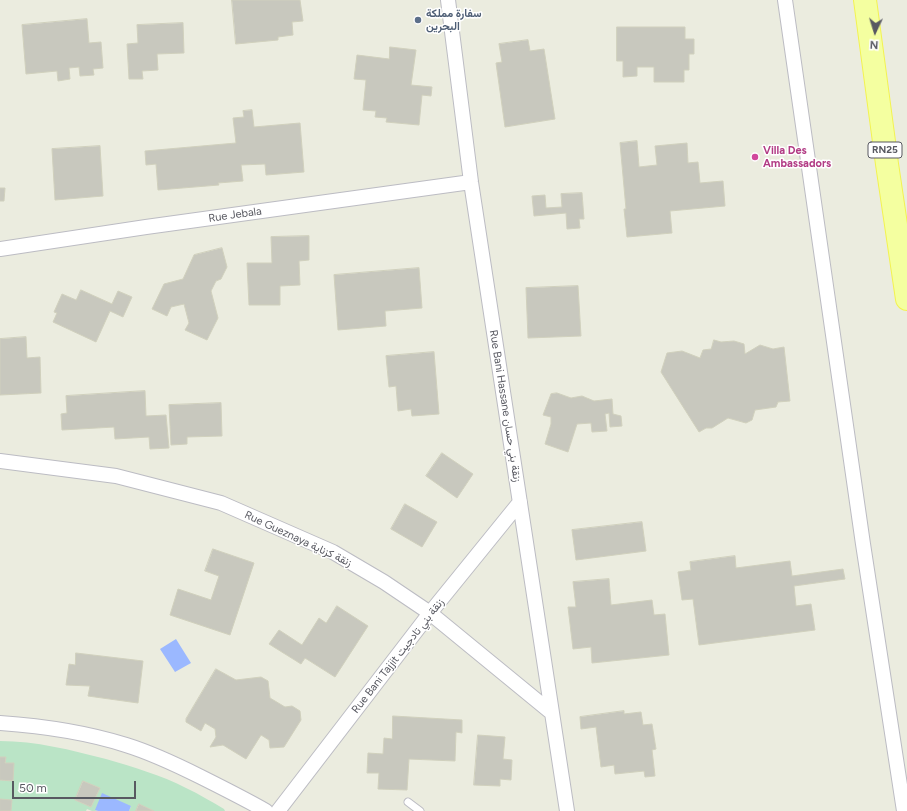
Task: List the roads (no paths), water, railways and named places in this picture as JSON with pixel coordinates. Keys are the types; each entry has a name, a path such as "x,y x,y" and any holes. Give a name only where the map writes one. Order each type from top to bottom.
{"main road":[{"name":"RN25","path":"865,0 907,299"}],"street":[{"name":"Rue Bani Hassane زنقة بني حسان","path":"448,0 471,182 567,811"},
{"path":"785,0 863,544 904,811"},
{"name":"Rue Jebala","path":"0,250 146,227 471,182"},
{"name":"Rue Gueznaya زنقة كزناية","path":"0,461 116,476 221,503 333,552 384,582 430,613 552,713"},
{"name":"Rue Bani Tajjit زنقة بني تادجيت","path":"278,811 430,613 520,502"},
{"path":"0,723 53,728 89,735 126,745 166,760 238,795 266,811"}],"lane":[{"path":"408,802 420,811"}],"water":[{"path":"176,639 191,663 175,672 160,649"},
{"path":"102,793 131,806 129,811 95,810"}],"place":[{"name":"سفارة مملكة البحرين","path":"418,20"},
{"name":"Villa Des Ambassadors","path":"755,157"}]}
